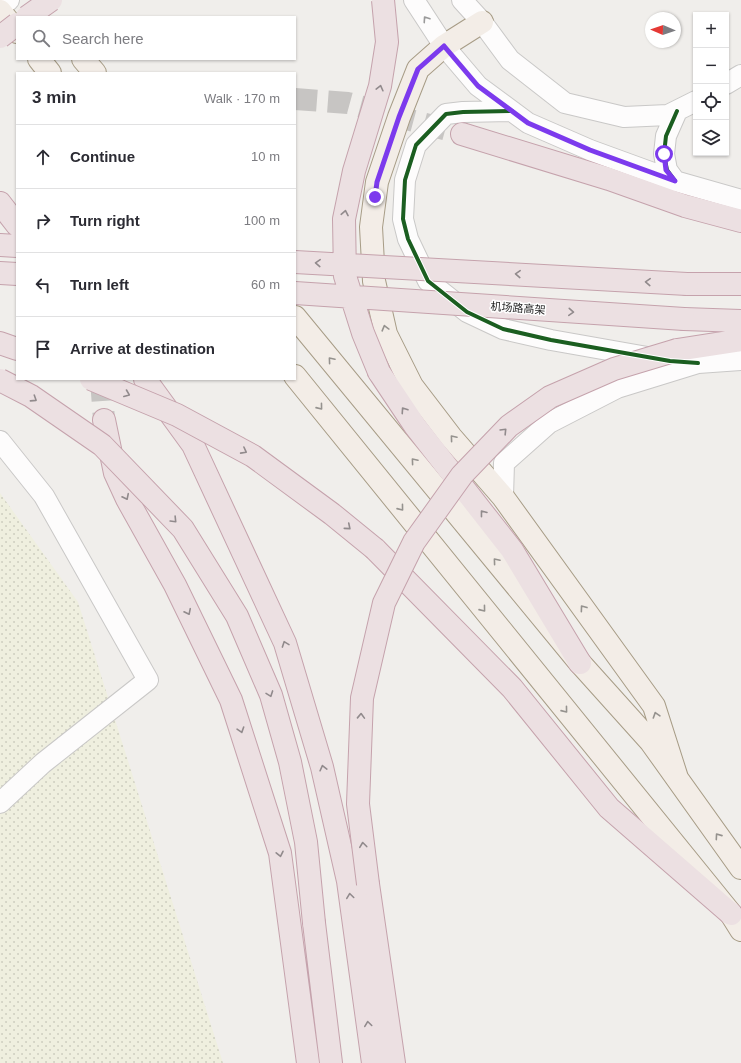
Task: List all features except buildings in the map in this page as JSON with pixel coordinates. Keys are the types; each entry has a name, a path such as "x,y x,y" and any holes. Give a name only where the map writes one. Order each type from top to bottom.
{"highway":[{"path":"28,16 51,0"},
{"path":"383,0 387,42 380,86 354,171 344,219 345,276 363,333 379,372 415,426 512,550 580,663"},
{"path":"0,37 16,25"},
{"path":"462,134 609,179 685,206 741,220"},
{"path":"0,204 16,224"},
{"path":"0,245 16,246"},
{"path":"296,262 687,284 741,284"},
{"path":"0,273 16,274"},
{"name":"机场路高架","path":"296,293 684,319 741,321"},
{"path":"394,1063 358,804 362,698 384,603 414,542 462,475 509,426 557,394 614,369 677,350 741,340"},
{"path":"0,343 16,348"},
{"path":"0,380 31,396 102,445 182,529 237,616 271,695 290,762 306,842 331,1063"},
{"path":"93,380 178,415 260,460 332,514 375,550 512,688 609,808 736,922"},
{"path":"146,380 193,445 285,643 322,767 348,881 373,1063"},
{"path":"104,420 115,473 127,499 175,585 231,700 280,853 308,1063"}],"main road":[{"path":"36,0 48,16"},
{"path":"0,11 16,31"},
{"path":"482,22 444,46 418,69 399,117 377,182 371,227 374,281 386,334 412,386 451,437 503,497 654,706 677,778"},
{"path":"40,60 49,72"},
{"path":"84,60 94,72"},
{"path":"296,318 580,663 651,742 741,868"},
{"path":"296,377 736,922"}],"street":[{"path":"0,7 9,0"},
{"path":"414,0 444,46 478,86 528,123 590,150 675,181 741,200"},
{"path":"462,0 482,22 510,60 565,103 624,117 668,115 693,103"},
{"path":"729,82 741,75"},
{"path":"512,111 463,112 446,114 416,145 405,180 403,219 408,239 428,281 467,312 502,329 551,340 670,361 698,363 741,360"},
{"path":"675,181 666,170 664,154 666,136 677,111"},
{"path":"503,497 504,463 549,423 617,388 698,363"},
{"path":"0,441 44,496 148,680 43,763 0,803"}],"green space":[{"path":"0,493 78,602 223,1063 0,1063"}],"tunnel":[{"path":"296,99 348,103 462,134"},
{"path":"101,380 104,420"}],"cycle path":[{"path":"512,111 463,112 446,114 416,145 405,180 403,219 408,239 428,281 467,312 503,329 551,340 670,361 698,363"},
{"path":"675,181 667,170 664,154 666,136 677,111"}],"route":[{"path":"375,197 377,182 399,117 418,69 444,46 478,86 528,123 590,150 675,181 666,170 664,154"}]}
